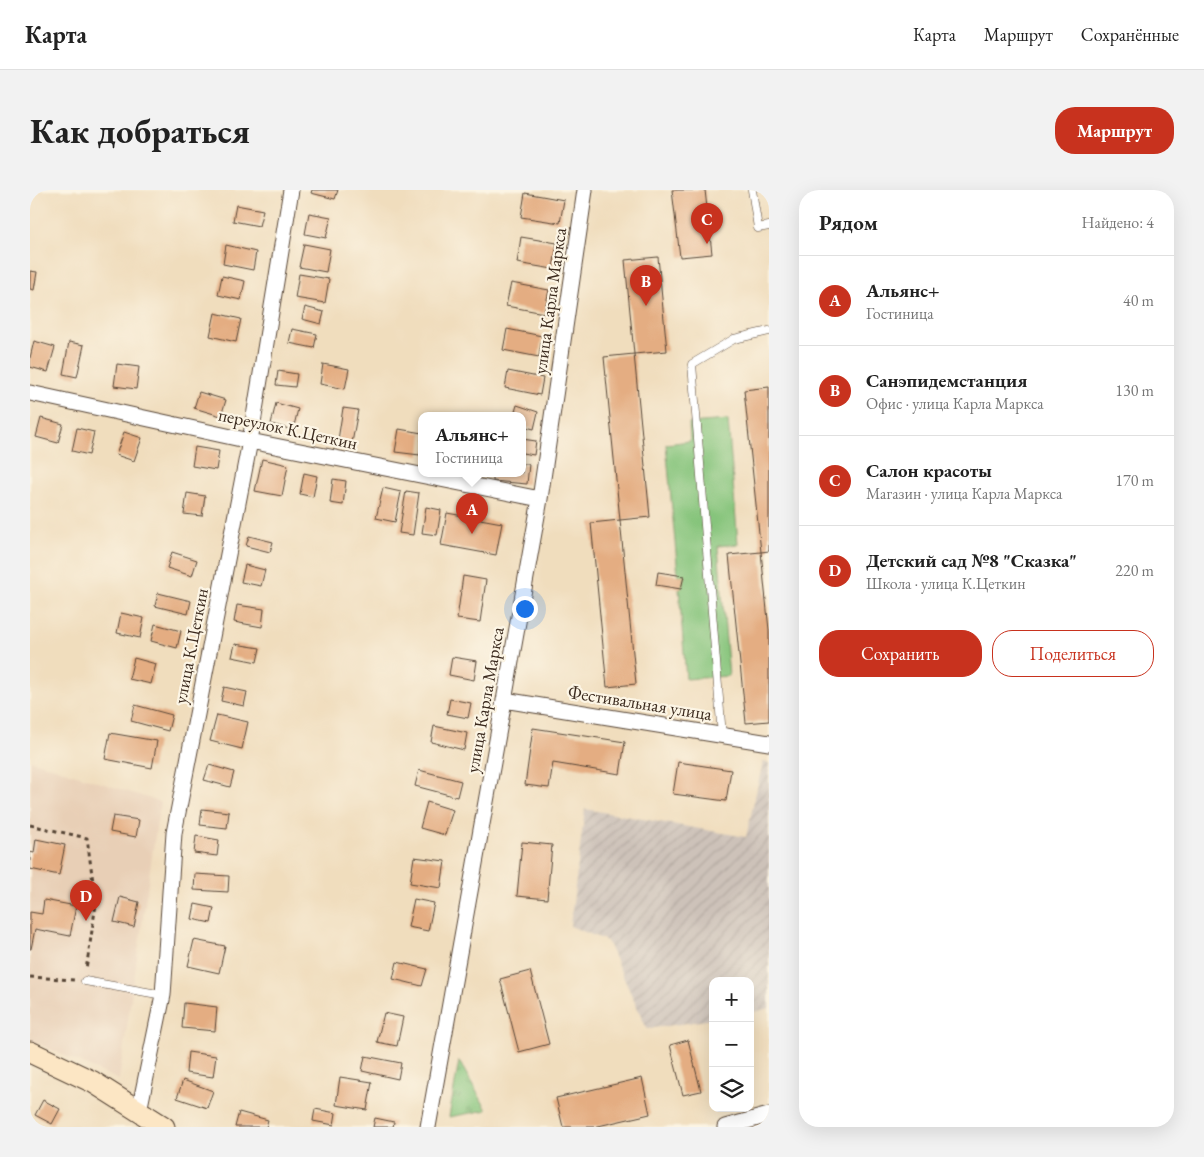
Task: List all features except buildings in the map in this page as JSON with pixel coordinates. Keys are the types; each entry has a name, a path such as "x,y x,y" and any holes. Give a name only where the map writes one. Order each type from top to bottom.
{"street":[{"name":"улица К.Цеткин","path":"151,1121 163,995 174,832 250,441 291,190"},
{"name":"улица Карла Маркса","path":"428,1127 540,499 585,190"},
{"name":"переулок К.Цеткин","path":"30,393 250,441 418,475"},
{"name":"переулок К.Цеткин","path":"430,477 540,499"},
{"name":"Фестивальная улица","path":"504,700 769,743"},
{"path":"30,1052 93,1082 151,1121"},
{"path":"725,1127 769,1116"}],"lane":[{"path":"752,190 758,228 769,226"},
{"path":"722,736 692,364 734,339 769,331"},
{"path":"85,981 163,995"}],"path":[{"path":"30,825 87,838 96,904 85,981 30,977"}],"shaded area":[{"path":"30,760 160,802 119,1080 30,1040"},
{"path":"763,762 769,763 769,1008 754,1012 754,977 709,977 709,1020 647,1029 607,941 570,926 585,809 746,837"}],"green space":[{"path":"728,420 738,544 718,546 729,676 686,679 679,589 681,589 684,576 678,575 666,444 690,441 689,423"},
{"path":"459,1061 487,1110 449,1117"}],"place":[{"name":"Салон красоты","path":"707,244"},
{"name":"Санэпидемстанция","path":"646,306"},
{"name":"Альянс+","path":"472,534"},
{"name":"Детский сад №8 \"Сказка\"","path":"86,921"}]}
